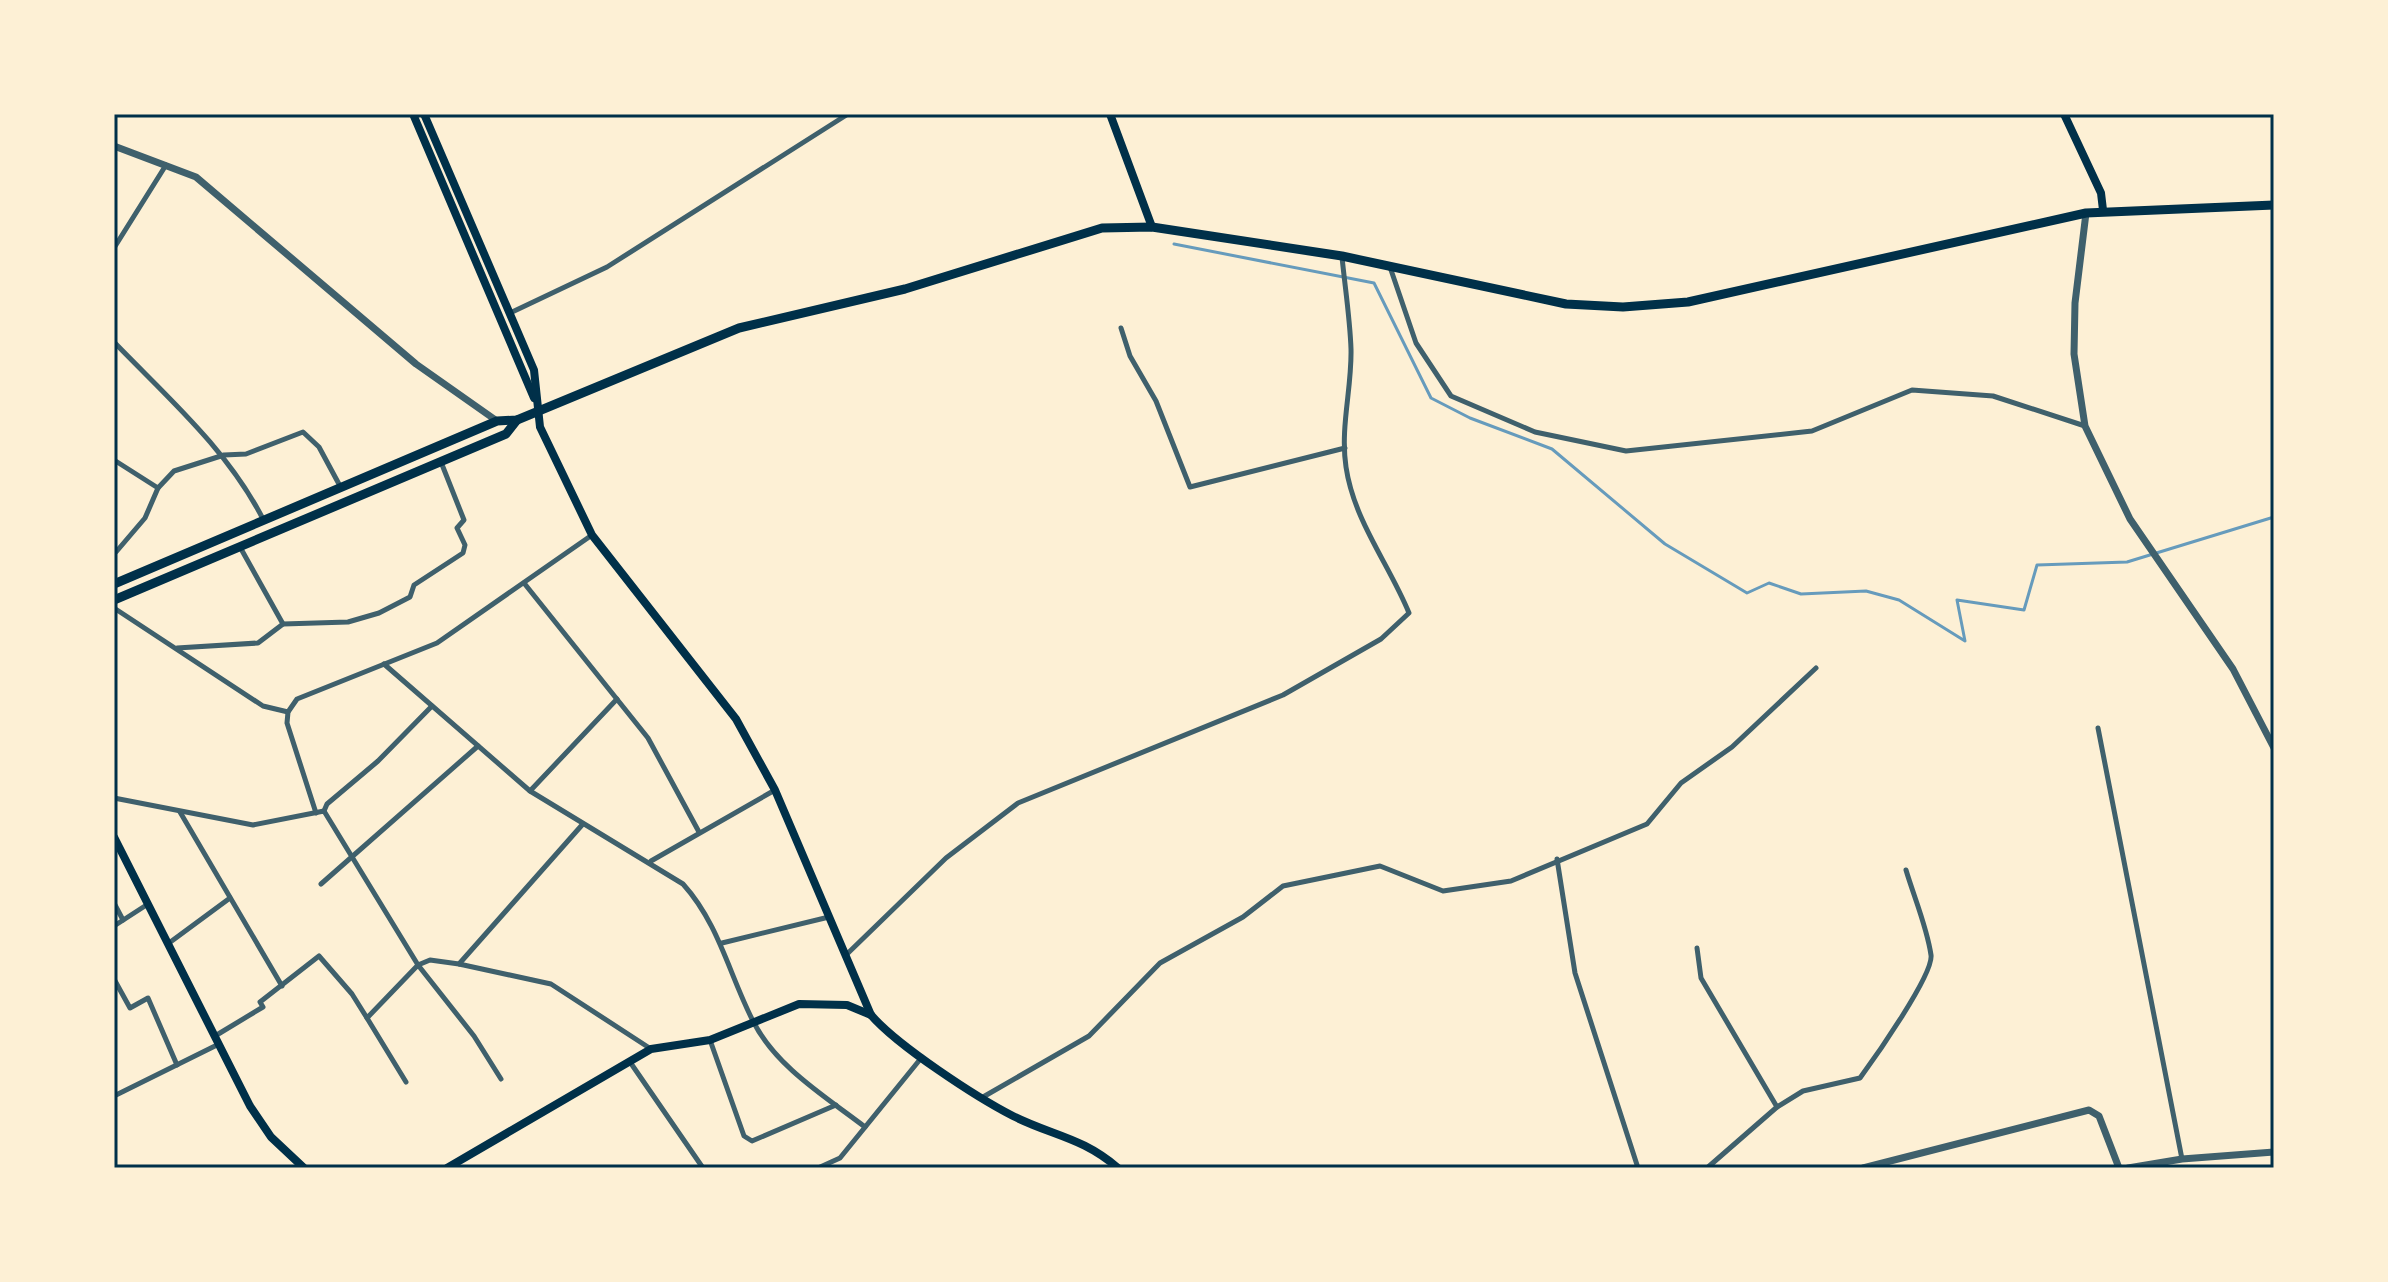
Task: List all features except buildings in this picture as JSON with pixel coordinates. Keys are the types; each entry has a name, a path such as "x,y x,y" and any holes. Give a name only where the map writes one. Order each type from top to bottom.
{"main road":[{"path":"413,114 539,410"},
{"path":"424,114 534,370 540,427 592,535 736,719 775,790 871,1015 882,1027 1013,1116 1095,1148 1118,1168"},
{"path":"1110,114 1152,227"},
{"path":"2064,114 2101,193 2103,210"},
{"path":"114,584 497,421 517,420 739,328 905,289 1102,228 1152,227 1342,256 1566,304 1623,307 1688,302 2103,210 2274,205"},
{"path":"114,600 506,434 517,420"},
{"path":"114,837 250,1106 271,1137 303,1168"},
{"path":"447,1168 651,1049 710,1040 799,1004 847,1005 871,1015"}],"street":[{"path":"510,313 607,267 848,114"},
{"path":"114,146 196,177 220,194 416,364 497,421"},
{"path":"114,248 166,165"},
{"path":"2086,213 2075,303 2074,354 2085,426 2130,519 2233,669 2274,748"},
{"path":"846,955 946,858 1018,803 1283,695 1381,639 1409,613 1396,582 1360,521 1346,467 1344,415 1351,351 1342,256"},
{"path":"1390,266 1416,343 1451,396 1535,432 1626,451 1812,431 1912,390 1993,396 2085,426"},
{"path":"1121,328 1130,356 1156,401 1190,487 1345,448"},
{"path":"114,342 224,455 245,483 263,519"},
{"path":"116,552 145,518 158,488 174,471 224,455 246,454 303,432 319,447 340,486"},
{"path":"114,460 158,488"},
{"path":"177,648 258,643 283,624 348,622 379,613 410,597 414,585 463,553 465,545 457,528 464,520 441,462"},
{"path":"316,813 287,723 288,712 297,699 437,643 592,535"},
{"path":"240,547 283,624"},
{"path":"524,583 648,738 699,832"},
{"path":"114,608 263,706 288,712"},
{"path":"384,664 530,791 582,825 651,861 683,884 700,903 722,943 754,1024 786,1065 865,1127"},
{"path":"983,1097 1089,1036 1160,963 1243,917 1283,886 1380,866 1443,891 1511,881 1557,859 1647,824 1681,783 1732,747 1816,668"},
{"path":"530,791 617,699"},
{"path":"324,811 327,804 378,761 432,706"},
{"path":"2098,728 2182,1159"},
{"path":"321,884 478,746"},
{"path":"651,861 775,790"},
{"path":"114,798 253,825 324,811"},
{"path":"180,811 282,986"},
{"path":"324,811 355,857 418,965 474,1036 501,1079"},
{"path":"459,964 582,825"},
{"path":"1557,859 1575,973 1638,1168"},
{"path":"1707,1168 1777,1107 1803,1091 1860,1078 1927,973 1932,958 1906,870"},
{"path":"169,943 230,898"},
{"path":"114,903 123,920"},
{"path":"114,926 149,904"},
{"path":"722,943 830,917"},
{"path":"1697,948 1701,978 1777,1107"},
{"path":"114,1096 177,1065 217,1040 263,1007 260,1002 319,956 352,994 406,1082"},
{"path":"367,1018 418,965 430,960 551,984 651,1049"},
{"path":"114,979 130,1008 148,998 177,1065"},
{"path":"710,1040 744,1136 752,1141 836,1105"},
{"path":"818,1168 840,1158 923,1056"},
{"path":"630,1061 703,1168"},
{"path":"1863,1168 2089,1110 2099,1116 2119,1168"},
{"path":"2128,1168 2182,1159 2274,1152"}],"waterway":[{"path":"1174,244 1374,283 1431,398 1470,418 1552,449 1665,544 1747,593 1769,583 1801,594 1866,591 1899,600 1965,641 1957,600 2024,610 2037,565 2127,562 2274,517"}]}
